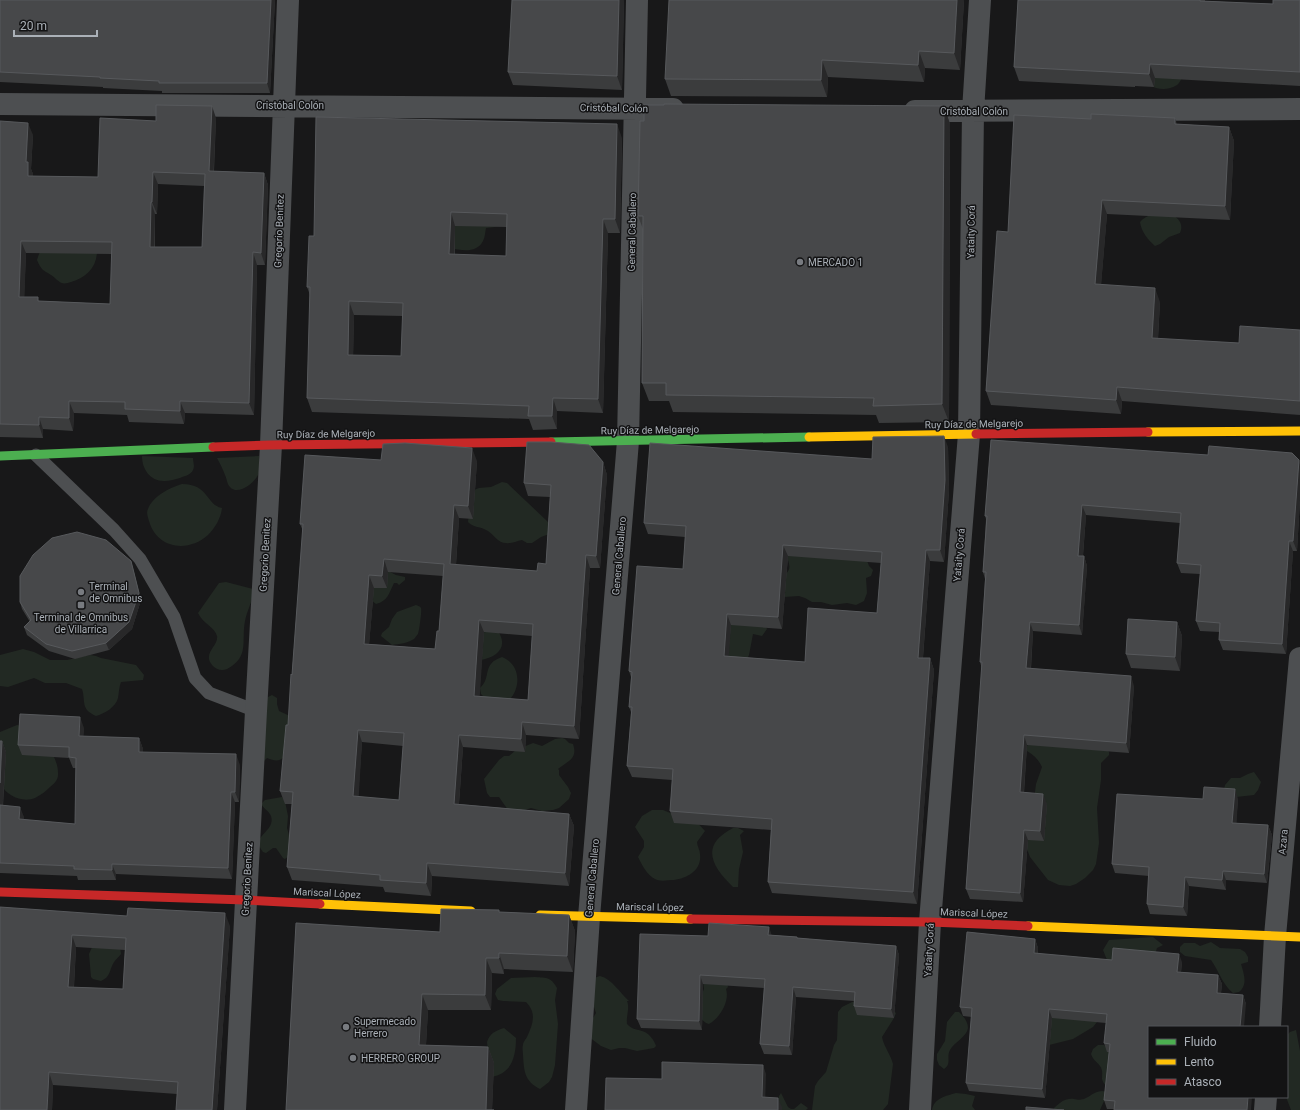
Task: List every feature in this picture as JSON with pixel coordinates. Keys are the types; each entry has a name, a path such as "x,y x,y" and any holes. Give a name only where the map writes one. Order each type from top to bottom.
{"street":[{"name":"Gregorio Benitez","path":"235,1110 271,446 288,0"},
{"name":"General Caballero","path":"576,1110 589,917 628,441 637,0"},
{"name":"Yataity Corá","path":"920,1110 930,922 969,434 973,111 980,0"},
{"name":"Cristóbal Colón","path":"0,104 689,109"},
{"name":"Cristóbal Colón","path":"894,110 1300,109"},
{"name":"Ruy Díaz de Melgarejo","path":"0,456 271,446 969,434 1300,431"},
{"name":"Azara","path":"1270,1026 1275,936 1300,658"},
{"name":"Mariscal López","path":"0,892 246,900 477,911"},
{"name":"Mariscal López","path":"533,914 589,917 930,922 1300,937"},
{"path":"1265,1110 1266,1098"}],"lane":[{"path":"36,455 114,530 140,560 174,617 195,678 209,693 256,711"}],"shaded area":[{"path":"1144,68 1185,70 1177,85 1167,89 1161,89 1151,86"},
{"path":"1167,210 1180,222 1180,233 1169,237 1155,246 1145,235 1140,222 1149,215"},
{"path":"456,219 500,224 495,227 486,228 483,241 477,248 460,250 451,248"},
{"path":"48,237 97,251 93,267 81,278 69,283 59,282 41,268 37,260"},
{"path":"142,456 193,458 194,468 191,473 180,478 168,481 159,480 151,477 145,470"},
{"path":"259,456 259,473 253,482 246,487 237,490 230,487 217,458"},
{"path":"502,482 507,483 547,521 551,526 552,533 541,537 532,543 527,543 522,540 503,543 488,531 468,522 474,490 491,487"},
{"path":"182,484 197,487 213,503 222,508 217,523 208,535 200,541 183,546 174,545 159,538 153,530 147,514 150,504 158,496 167,490"},
{"path":"786,553 866,558 869,566 873,570 871,576 866,578 867,593 864,601 856,605 847,603 832,605 821,602 812,602 799,596 784,597 783,577 789,569"},
{"path":"370,572 390,572 405,577 405,580 399,585 394,583 386,599 376,604 371,600"},
{"path":"226,582 253,589 253,593 245,621 242,654 234,664 227,669 221,670 213,666 209,658 217,640 216,633 198,613 219,583"},
{"path":"416,605 420,606 421,613 418,634 414,639 392,645 381,636 382,633 389,627 397,612"},
{"path":"728,619 766,627 767,629 762,636 753,634 749,655 743,667 724,654 730,638"},
{"path":"498,631 502,642 499,651 492,657 481,660 463,634"},
{"path":"23,649 34,652 50,660 67,660 90,655 136,665 144,675 143,680 121,682 118,698 115,704 103,714 96,716 88,711 84,705 82,689 66,683 45,683 34,678 8,687 0,686 0,655"},
{"path":"502,657 508,660 516,670 516,689 509,700 487,700 481,694 480,688 486,680 491,663"},
{"path":"272,695 277,698 279,711 290,716 285,756 277,760 267,758 261,764 266,698"},
{"path":"17,725 35,728 54,756 58,768 57,780 47,790 35,798 25,800 11,795 3,788 1,784 0,732"},
{"path":"562,738 573,744 574,753 568,762 558,769 559,775 571,793 569,799 559,808 542,811 531,808 519,812 508,810 499,797 490,797 487,793 484,779 499,760 504,756 509,756 516,750 533,743 542,746 555,739"},
{"path":"1031,741 1105,747 1109,752 1109,755 1101,763 1101,780 1097,808 1099,843 1096,864 1093,870 1085,878 1070,886 1059,885 1048,880 1030,857 1024,841 1034,800 1036,784 1042,767 1036,758 1027,751 1027,746"},
{"path":"1254,772 1261,782 1254,795 1236,797 1224,790 1225,785 1231,778 1240,778"},
{"path":"282,797 285,801 288,816 287,828 290,839 290,855 285,859 276,848 273,848 266,853 263,852 259,842 272,822 270,814 261,804 265,800"},
{"path":"652,810 663,810 675,815 693,818 705,831 697,842 700,854 699,865 689,875 674,880 657,880 645,870 641,863 638,857 644,847 644,841 635,827 642,816"},
{"path":"733,828 738,828 744,831 740,835 743,852 739,869 738,887 733,887 725,879 715,864 712,856 716,841"},
{"path":"1153,937 1163,945 1157,948 1152,964 1107,960 1103,950 1109,940"},
{"path":"1211,942 1220,948 1240,949 1245,952 1248,957 1248,962 1241,964 1244,975 1244,986 1239,992 1233,993 1229,989 1223,982 1211,960 1185,956 1180,952 1180,947 1184,943 1195,943 1200,946"},
{"path":"93,945 120,947 121,954 114,962 107,977 101,981 91,977 89,954"},
{"path":"600,976 612,983 629,1001 627,1001 627,1024 632,1028 649,1035 653,1039 656,1046 654,1048 637,1051 625,1048 611,1050 601,1046 589,1037 593,1018 596,1013 592,1001 594,978"},
{"path":"535,977 551,980 557,988 555,1000 558,1024 555,1065 549,1082 540,1089 528,1079 524,1066 523,1043 532,1023 532,1010 526,1002 498,1000 495,994 497,989 511,978"},
{"path":"703,980 727,982 728,987 726,989 727,999 723,1009 717,1018 709,1024 701,1019 702,994 704,989"},
{"path":"858,1001 892,1010 896,1013 882,1037 893,1064 888,1104 883,1110 812,1110 815,1086 826,1072 834,1045 837,1040 838,1012 842,1007"},
{"path":"1097,1011 1097,1022 1093,1027 1073,1039 1041,1047 1037,1020"},
{"path":"955,1012 959,1012 964,1017 968,1028 963,1037 954,1044 950,1050 948,1055 948,1065 944,1069 939,1065 937,1054 945,1041 947,1022"},
{"path":"504,1028 516,1038 514,1057 504,1072 491,1077 487,1042 493,1033"},
{"path":"1296,1030 1300,1051 1300,1110 1291,1110 1286,1098 1288,1098 1288,1034"},
{"path":"1098,1045 1104,1045 1109,1049 1112,1091 1103,1082 1101,1068 1091,1054 1093,1049"},
{"path":"1102,1091 1108,1092 1100,1110 1055,1110 1054,1108 1066,1100 1084,1099 1094,1093"},
{"path":"781,1093 788,1107 791,1109 794,1109 801,1103 808,1108 806,1110 774,1110"},
{"path":"956,1093 975,1096 972,1106 975,1110 932,1110 933,1106 938,1100"}],"building":[{"path":"0,0 271,0 267,83 159,83 159,81 0,72"},
{"path":"512,0 619,0 617,76 508,72"},
{"path":"669,0 957,0 954,53 919,51 918,65 822,60 821,80 665,79"},
{"path":"1018,0 1200,0 1273,4 1273,0 1300,0 1300,72 1150,64 1149,74 1014,67"},
{"path":"156,105 212,106 209,171 264,173 261,253 253,252 249,403 180,401 180,411 125,409 125,402 69,401 69,418 39,417 39,425 0,424 0,121 28,123 26,162 28,162 28,176 98,177 100,118 156,121","holes":["153,172 205,174 202,247 150,247","21,241 112,242 110,304 38,301 38,297 19,297"]},
{"name":"MERCADO 1","path":"644,105 944,106 942,404 873,406 874,398 666,395 666,383 642,383 643,216 638,216 640,121 644,121"},
{"path":"1091,114 1175,118 1175,124 1229,127 1225,206 1102,200 1095,284 1155,288 1152,338 1239,343 1240,326 1300,330 1300,401 1117,387 1116,400 986,391 997,231 1008,232 1014,115 1091,119"},
{"path":"316,117 617,124 615,219 603,219 598,399 553,398 552,416 528,416 529,406 307,398 310,287 307,287 309,236 314,236","holes":["451,212 507,214 506,256 449,254","349,301 403,303 401,356 348,355"]},
{"path":"944,436 945,480 940,550 926,550 918,658 930,658 913,892 768,882 772,819 670,811 673,769 627,766 632,707 629,707 632,672 629,671 637,566 683,569 686,526 644,523 650,443 872,459 873,437","holes":["783,545 882,552 877,613 808,608 805,662 724,656 727,614 778,617"]},
{"path":"991,440 1208,455 1209,446 1292,453 1299,460 1293,541 1289,541 1282,644 1219,640 1220,623 1196,621 1201,565 1177,563 1181,513 1082,505 1078,556 1084,556 1079,625 1030,622 1026,668 1131,676 1126,743 1024,735 1020,792 1043,794 1040,831 1024,830 1020,893 966,889 982,662 980,662 986,572 983,572 987,516 985,516"},
{"path":"527,442 589,445 603,462 596,556 586,555 574,726 522,722 521,739 459,735 454,804 569,814 565,873 427,863 426,883 380,880 380,875 287,867 293,792 280,791 286,725 288,725 291,674 292,675 303,524 300,524 305,455 381,460 383,444 405,443 472,448 468,506 454,505 450,564 537,571 538,563 546,564 551,485 524,483","holes":["384,559 444,564 439,631 437,631 435,649 364,644 369,575 382,576","479,620 533,624 528,700 474,696","358,730 404,733 399,800 353,796"]},
{"name":"Terminal de Omnibus","path":"77,532 106,540 131,561 139,593 129,622 106,643 72,651 46,644 24,627 31,620 20,602 20,576 33,555 52,538"},
{"path":"1128,619 1177,622 1175,657 1126,654"},
{"path":"20,714 80,717 79,736 139,738 139,752 236,754 235,792 231,792 228,868 112,864 112,870 74,869 74,866 0,863 0,805 20,807 19,819 75,824 76,758 69,757 69,747 18,745"},
{"path":"0,741 2,741 0,783"},
{"path":"1204,787 1235,789 1232,823 1268,825 1264,874 1223,871 1222,880 1185,877 1183,907 1147,904 1149,867 1112,864 1117,794 1203,799"},
{"path":"0,907 127,916 128,908 225,913 212,1110 176,1110 178,1082 49,1072 47,1110 0,1110","holes":["72,935 126,938 123,989 68,987"]},
{"path":"441,909 499,910 499,912 569,915 567,956 499,953 499,958 486,958 485,995 422,994 419,1045 488,1047 486,1110 286,1110 296,923 440,932"},
{"path":"709,923 769,927 768,935 896,946 891,1009 854,1006 855,992 793,987 789,1046 760,1044 765,979 700,975 699,1021 637,1019 640,934 708,936"},
{"path":"967,932 1035,939 1034,953 1112,960 1113,948 1179,954 1177,972 1218,975 1217,993 1243,995 1240,1026 1148,1026 1148,1098 1248,1098 1247,1110 1114,1110 1115,1101 1104,1100 1110,1044 1104,1043 1107,1014 1049,1009 1042,1089 966,1083 972,1008 960,1007"},
{"path":"662,1062 763,1065 762,1097 778,1098 778,1110 605,1110 606,1078 662,1079"},
{"path":"1026,1107 1064,1110 1026,1110"}],"traffic: fast":[{"path":"551,442 809,437"},
{"path":"0,456 213,447"}],"traffic: slow":[{"path":"1148,432 1300,431"},
{"path":"809,437 976,434"},
{"path":"320,904 471,911"},
{"path":"540,915 691,919"},
{"path":"1028,926 1300,937"}],"traffic: jam":[{"path":"976,434 1148,432"},
{"path":"213,447 551,442"},
{"path":"0,892 246,900 320,904"},
{"path":"691,919 930,922 1028,926"}],"place":[{"name":"MERCADO 1","path":"800,262"},
{"name":"Terminal de Omnibus","path":"81,592"},
{"name":"Terminal de Omnibus de Villarrica","path":"81,605"},
{"name":"Supermecado Herrero","path":"346,1027"},
{"name":"HERRERO GROUP","path":"353,1058"}]}
